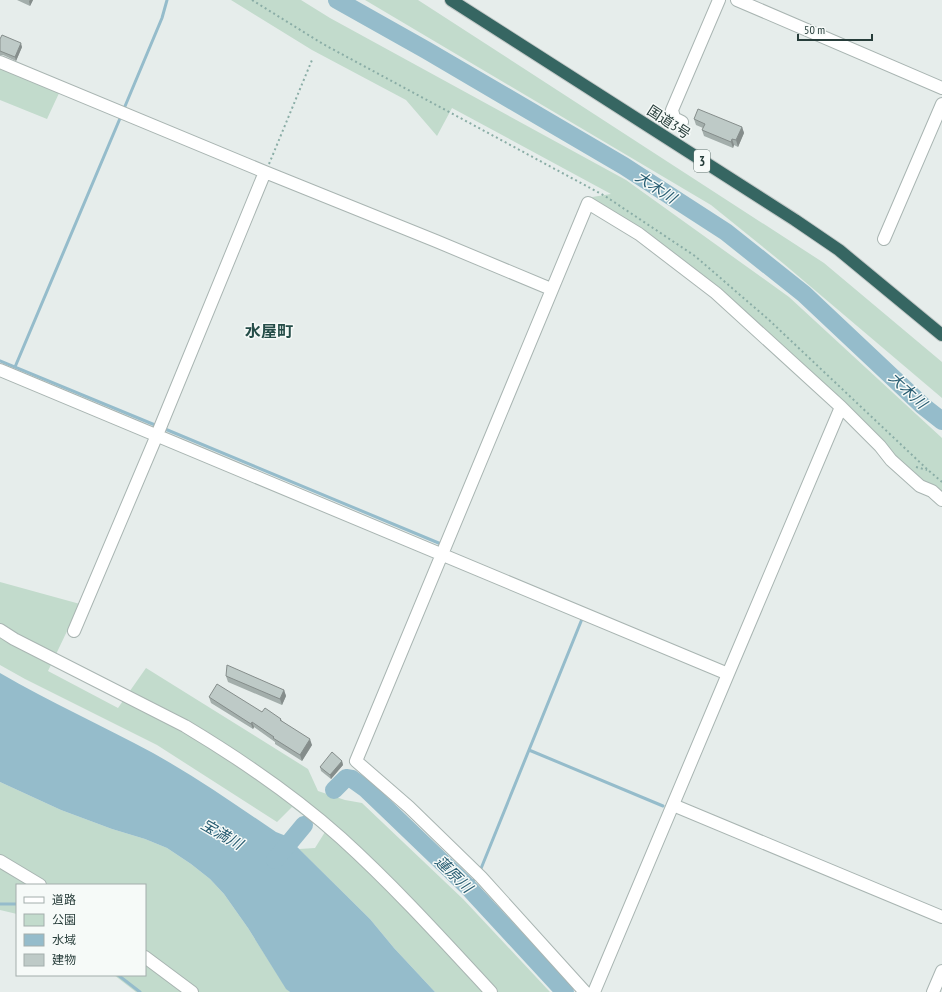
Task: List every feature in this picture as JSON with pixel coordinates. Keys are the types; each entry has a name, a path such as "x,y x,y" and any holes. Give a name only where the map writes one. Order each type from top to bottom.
{"highway":[{"name":"国道3号","path":"451,0 795,220 839,250 942,335"}],"street":[{"path":"682,122 674,118 672,110 719,0"},
{"path":"737,0 942,88"},
{"path":"0,62 551,289"},
{"path":"884,239 942,104"},
{"path":"74,631 157,436 265,172"},
{"path":"586,992 481,877 409,807 356,761 588,203 639,234 716,293 841,407 880,446 891,460 920,486 932,491 942,500"},
{"path":"0,370 728,674"},
{"path":"594,992 841,407"},
{"path":"0,630 22,643 185,726 266,778 334,832 386,880 491,992"},
{"path":"673,805 942,917"},
{"path":"0,861 38,884"},
{"path":"146,957 192,992"},
{"path":"934,992 942,972"}],"path":[{"path":"265,172 312,60"}],"green space":[{"path":"231,0 301,0 330,18 626,180 789,297 942,438 942,496 916,476 716,288 586,198 611,194 452,108 437,136 406,100 312,50"},
{"path":"365,0 418,0 824,263 942,362 942,398 784,264 711,205"},
{"path":"0,66 60,91 47,119 0,100"},
{"path":"0,582 80,604 48,671 118,708 146,668 308,769 318,791 345,800 362,803 463,899 550,992 435,992 394,948 370,919 299,849 315,848 325,832 292,807 277,822 157,745 0,665"},
{"path":"0,782 61,810 167,848 191,864 210,879 224,894 290,992 136,992 115,976 146,976 146,884 16,884 16,914 0,910"}],"water":[{"name":"宝満川","path":"0,673 169,762 231,801 276,832 286,836 370,919 394,948 435,992 290,992 286,989 248,928 224,894 210,879 191,864 167,848 61,810 0,782"}],"building":[{"path":"2,35 21,43 15,57 0,51 0,39"},
{"path":"698,109 742,127 736,140 732,139 731,142 702,130 705,124 694,119"},
{"path":"227,665 284,690 280,699 226,676"},
{"path":"217,684 262,712 265,708 281,719 280,720 310,739 300,755 273,738 274,737 252,722 251,724 209,697"},
{"path":"332,752 342,761 330,775 320,767"}],"waterway":[{"path":"123,111 162,18 167,0"},
{"name":"大木川","path":"337,0 426,50 624,166 726,232 804,294 923,406 942,421"},
{"path":"15,367 121,116"},
{"path":"0,361 155,425"},
{"path":"165,429 441,544"},
{"path":"480,871 582,619"},
{"path":"529,750 663,806"},
{"name":"蓮原川","path":"342,774 346,778"},
{"name":"蓮原川","path":"334,790 346,778 352,779 366,789 467,886 565,992"},
{"name":"蓮原川","path":"275,860 304,825"},
{"path":"467,886 474,880"},
{"path":"0,904 16,904"},
{"path":"119,976 140,992"}],"district":[{"name":"水屋町","path":"269,331"}]}
